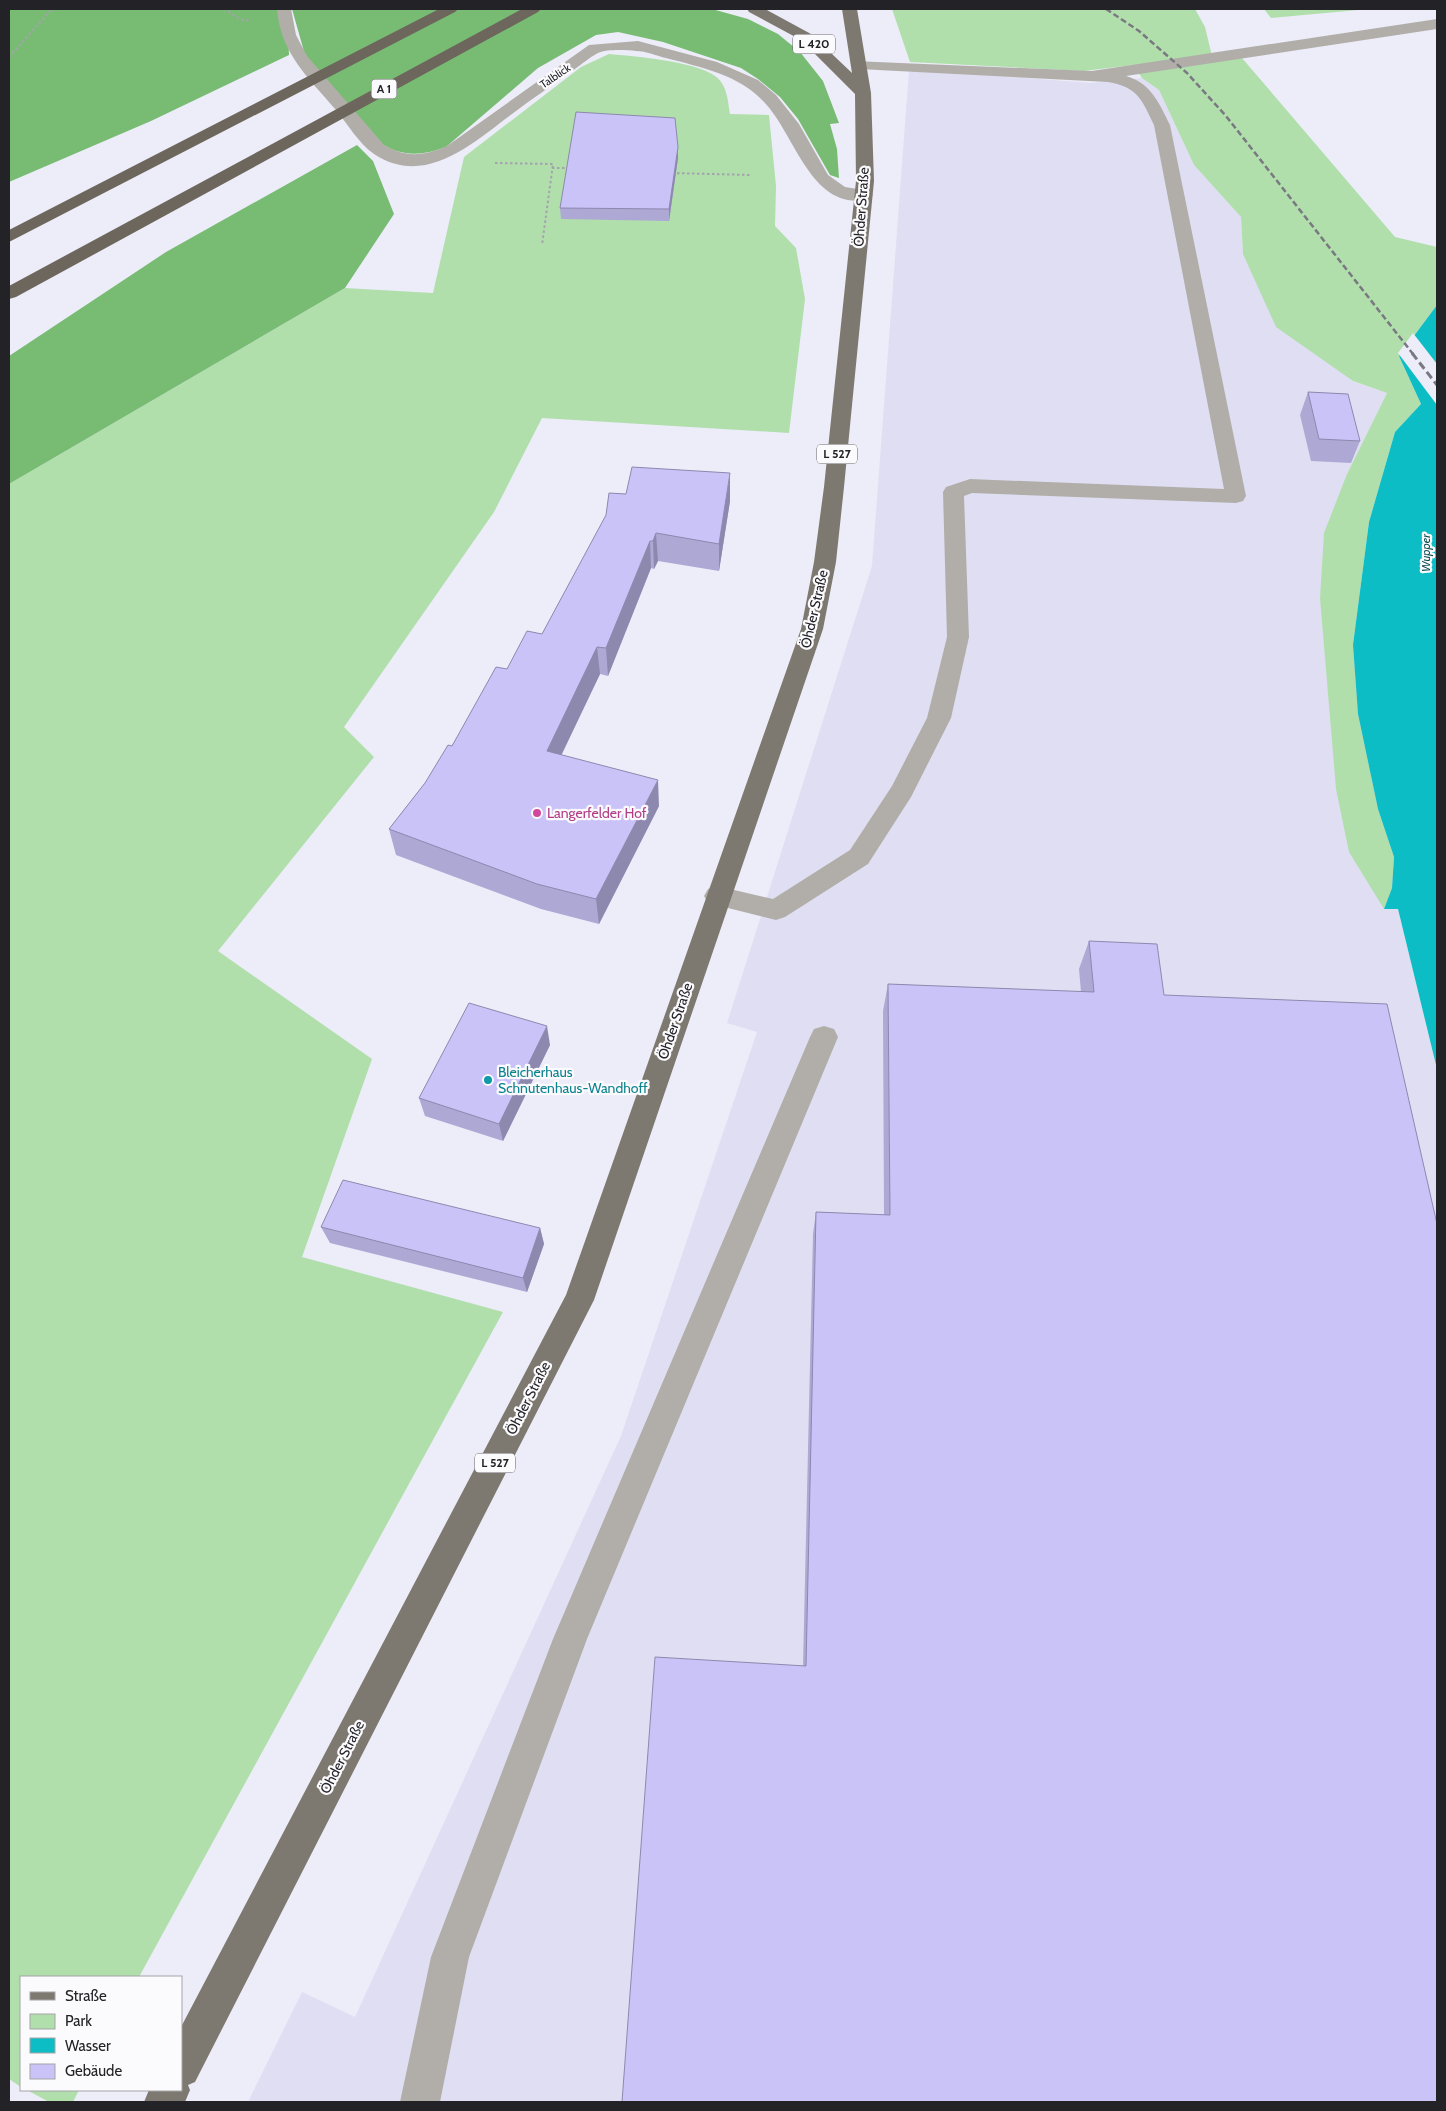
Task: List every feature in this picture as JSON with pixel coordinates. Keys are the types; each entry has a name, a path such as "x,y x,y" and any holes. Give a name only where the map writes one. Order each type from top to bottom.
{"highway":[{"path":"9,237 450,9"},
{"name":"A 1","path":"9,293 533,9"}],"main road":[{"name":"L 420","path":"754,9 806,37 863,93"},
{"name":"Öhder Straße","path":"182,2066 579,1300 717,896 812,629 824,562 834,487 864,195 863,93 850,9"}],"street":[{"name":"Talblick","path":"284,9 288,35 300,58 378,149 392,158 418,161 440,156 453,150 595,48 638,46 711,64 752,83 770,98 793,128 822,178 840,192 864,195"},
{"path":"1092,76 1437,24"},
{"path":"717,896 776,910 859,857 902,791 940,718 958,637 954,492 970,486 1236,496 1162,125 1146,92 1136,84 1122,78 860,64"},
{"path":"420,2102 450,1957 570,1639 824,1037"}],"path":[{"path":"9,57 52,9"},
{"path":"440,156 463,162 553,164 542,245"},
{"path":"552,168 572,168"},
{"path":"668,173 750,175"}],"shaded area":[{"path":"923,70 1091,83 1142,78 1159,90 1194,165 1241,217 1243,254 1352,381 1387,393 1347,474 1398,909 1437,1069 1437,2102 248,2102 302,1992 355,2017 621,1436 757,1032 727,1023 872,566 909,71"}],"green space":[{"path":"9,9 287,9 289,55 151,121 9,182"},
{"path":"292,9 712,9 748,19 778,34 800,52 823,81 839,123 830,124 837,149 839,178 830,175 798,119 780,97 758,79 741,68 663,42 618,32 596,35 538,68 446,147 412,154 396,151 380,143 305,55"},
{"path":"892,9 1195,9 1205,27 1213,60 1242,58 1395,237 1437,247 1437,305 1399,356 1421,404 1395,432 1369,522 1353,645 1358,714 1378,809 1394,857 1392,888 1384,909 1349,852 1336,789 1320,598 1324,533 1347,474 1387,393 1353,381 1276,327 1243,254 1241,217 1194,165 1159,90 1142,78 1133,65 1084,71 910,62"},
{"path":"1264,9 1369,9 1271,18"},
{"path":"609,54 679,63 705,71 719,79 726,93 730,114 769,115 776,186 775,226 796,248 805,299 789,433 542,418 494,512 344,727 374,757 218,951 372,1059 302,1257 503,1312 140,1976 20,1976 20,2086 9,2079 9,484 345,288 433,293 464,157 581,67"},
{"path":"357,145 373,161 394,214 345,288 9,484 9,356 166,252"},
{"path":"29,2091 78,2091 73,2102 49,2102"}],"water":[{"name":"Wupper","path":"1437,305 1437,1069 1398,909 1384,909 1392,888 1394,857 1378,809 1358,714 1353,645 1369,522 1395,432 1421,404 1399,356"}],"pier":[{"path":"1413,333 1437,364 1437,405 1398,353"}],"building":[{"path":"576,112 675,118 678,147 669,209 560,208"},
{"path":"1308,392 1348,394 1360,441 1319,439"},
{"path":"632,467 730,473 719,544 656,533 653,541 650,541 606,648 597,647 547,751 658,780 596,899 537,884 389,829 425,783 448,745 452,746 496,667 507,669 527,631 542,634 606,515 609,493 626,494"},
{"path":"1089,941 1157,944 1164,995 1387,1004 1437,1224 1437,2102 622,2102 655,1657 806,1666 816,1212 890,1215 888,984 1094,992"},
{"name":"Bleicherhaus Schnutenhaus-Wandhoff","path":"469,1003 547,1026 499,1124 419,1098"},
{"path":"343,1180 540,1228 523,1278 321,1227"}],"railway":[{"path":"1106,9 1139,31 1187,73 1226,116 1413,354"},
{"path":"1412,353 1437,385"}],"place":[{"name":"Langerfelder Hof","path":"537,813"},
{"name":"Bleicherhaus Schnutenhaus-Wandhoff","path":"488,1080"}]}
